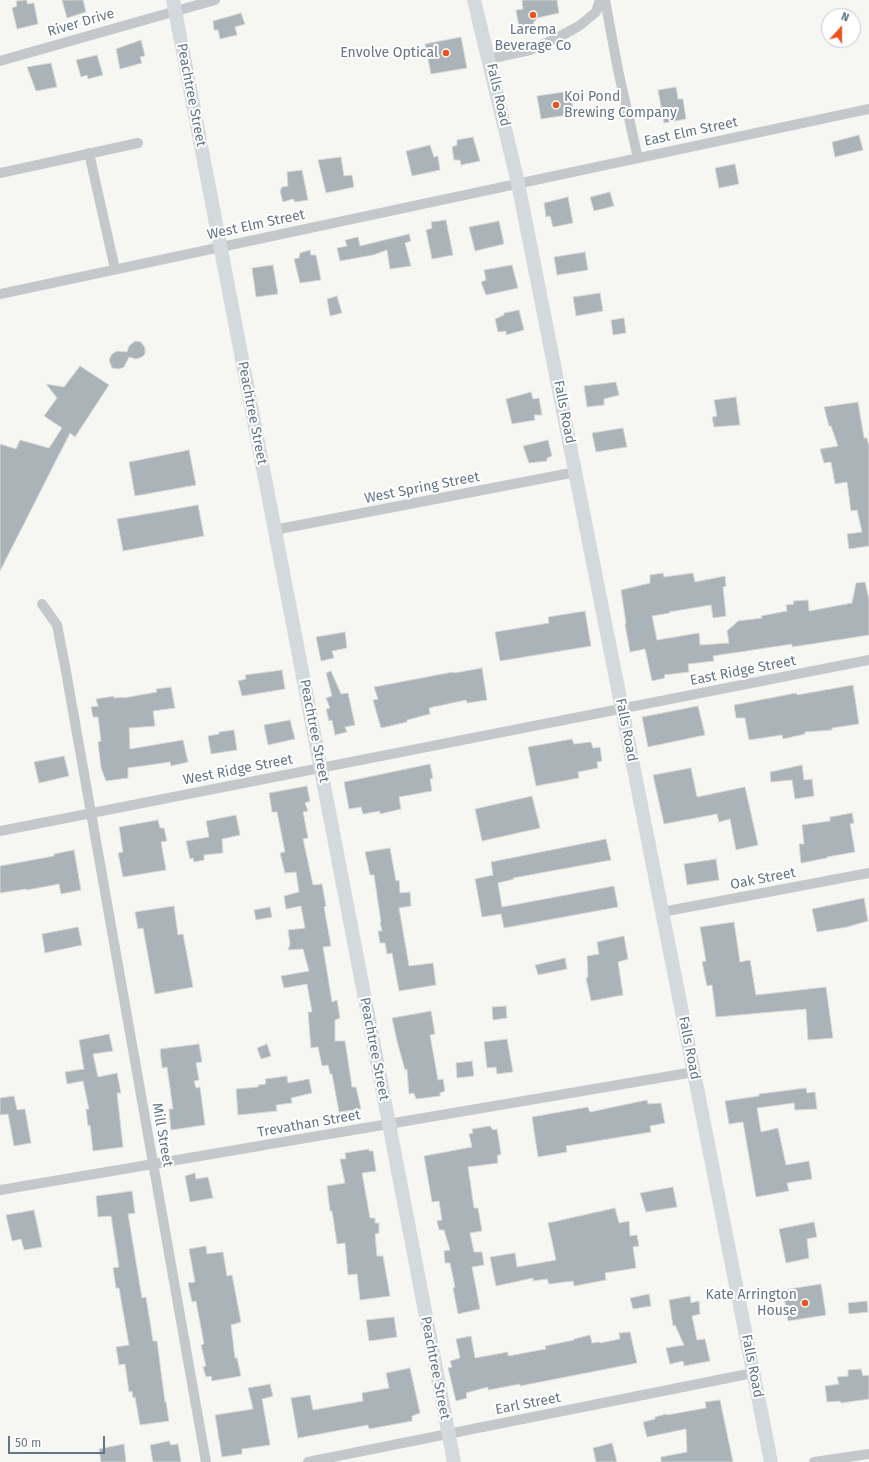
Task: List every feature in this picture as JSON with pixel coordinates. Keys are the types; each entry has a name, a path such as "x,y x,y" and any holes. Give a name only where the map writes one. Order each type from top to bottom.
{"main road":[{"name":"Falls Road","path":"474,0 518,183 771,1462"},
{"name":"Peachtree Street","path":"174,5 274,530 321,767 447,1434 454,1462"}],"street":[{"name":"River Drive","path":"0,61 174,5 215,0"},
{"path":"489,59 530,50 557,38 579,26 596,12 600,0"},
{"path":"605,0 618,70 638,158"},
{"name":"East Elm Street","path":"518,183 869,109"},
{"path":"0,173 138,143"},
{"path":"89,153 114,270"},
{"name":"West Elm Street","path":"0,294 518,183"},
{"name":"West Spring Street","path":"274,530 576,472"},
{"name":"Mill Street","path":"42,604 57,624 206,1462"},
{"name":"East Ridge Street","path":"622,709 869,660"},
{"name":"West Ridge Street","path":"0,831 622,709"},
{"name":"Oak Street","path":"662,912 869,873"},
{"name":"Trevathan Street","path":"0,1190 694,1072"},
{"name":"Earl Street","path":"308,1462 753,1373"},
{"path":"814,1462 869,1454"}],"building":[{"path":"27,0 27,4 34,3 38,24 17,29 12,8 17,6 16,1"},
{"path":"62,0 83,0 86,12 67,18"},
{"name":"Larema Beverage Co","path":"522,0 557,0 559,13 537,18 532,25 519,27 516,10 523,9"},
{"path":"241,13 245,24 235,27 237,35 220,39 218,30 214,30 213,21"},
{"name":"Envolve Optical","path":"461,37 467,68 431,74 425,44"},
{"path":"141,40 145,56 140,57 142,63 120,69 116,49"},
{"path":"97,55 103,75 88,79 87,75 81,77 76,60"},
{"path":"51,63 57,87 36,91 27,67"},
{"path":"676,87 678,99 683,99 686,119 664,123 658,90"},
{"name":"Koi Pond Brewing Company","path":"570,91 574,114 541,119 537,96"},
{"path":"859,135 863,150 835,157 832,142"},
{"path":"473,137 480,161 461,165 460,160 454,160 452,147 457,145 457,140"},
{"path":"430,145 434,157 438,156 440,170 412,176 406,151"},
{"path":"341,157 344,176 352,175 354,187 326,193 318,160"},
{"path":"735,164 739,184 719,188 715,168"},
{"path":"302,170 308,200 295,202 293,199 283,202 280,191 282,187 288,186 287,172"},
{"path":"610,192 614,206 594,211 590,197"},
{"path":"568,197 573,223 553,227 550,216 546,217 544,203"},
{"path":"446,220 453,255 432,259 426,230 432,228 431,222"},
{"path":"499,221 504,244 475,251 469,227"},
{"path":"409,234 411,241 405,243 411,266 390,269 387,250 373,255 340,261 337,248 347,246 345,240 358,237 360,246"},
{"path":"310,250 311,255 316,255 321,280 300,283 294,259 299,258 300,253"},
{"path":"585,252 588,270 557,275 554,257"},
{"path":"273,265 278,294 256,297 252,268"},
{"path":"512,265 518,288 486,295 481,282 486,280 484,270"},
{"path":"600,293 603,311 576,316 573,297"},
{"path":"337,296 342,313 330,316 327,299"},
{"path":"519,310 524,330 506,335 506,331 498,332 495,319 504,315 504,313"},
{"path":"624,318 626,333 613,335 611,320"},
{"path":"135,341 141,342 145,348 145,354 136,359 129,357 124,367 119,369 112,368 109,360 112,354 117,351 127,352 129,346"},
{"path":"80,366 109,385 75,437 70,433 0,571 0,444 16,449 20,440 49,448 62,428 44,416 57,398 46,384 64,387"},
{"path":"616,382 619,395 604,399 604,405 587,407 584,386"},
{"path":"531,392 533,399 539,398 542,415 534,415 535,420 512,424 506,399"},
{"path":"736,397 740,425 714,427 712,417 717,416 714,400"},
{"path":"858,402 864,438 867,438 869,446 869,546 849,549 847,534 862,532 857,510 851,511 847,482 835,484 831,462 824,463 820,449 838,446 831,426 829,426 824,407"},
{"path":"623,428 627,447 596,452 592,433"},
{"path":"548,440 552,456 547,458 547,461 529,463 523,446"},
{"path":"189,450 196,485 135,496 129,462"},
{"path":"198,505 204,536 123,551 117,519"},
{"path":"663,573 664,577 693,573 695,582 725,576 726,586 723,587 726,616 713,618 711,605 652,616 657,640 699,633 700,645 729,643 727,631 738,621 762,618 761,616 787,611 786,605 794,604 793,601 808,600 809,611 852,603 856,583 865,582 869,599 869,635 792,647 792,644 713,656 714,661 688,664 689,672 664,675 665,678 652,681 645,649 630,652 621,590 650,583 650,575"},
{"path":"585,611 591,646 500,661 495,632 549,623 548,617"},
{"path":"345,632 347,648 332,651 334,658 321,661 316,637"},
{"path":"482,668 487,700 467,703 466,700 429,708 430,714 407,720 407,722 381,728 373,700 378,699 374,687"},
{"path":"282,670 285,689 242,696 238,681 246,679 245,675"},
{"path":"331,671 341,694 348,693 355,725 345,727 347,732 335,735 332,720 329,721 326,709 330,708 326,698 332,696 326,673"},
{"path":"853,685 859,724 832,728 832,730 805,732 805,734 783,739 782,735 749,740 745,718 736,718 734,705 796,693 797,695"},
{"path":"171,687 175,708 153,711 155,726 129,728 130,749 183,740 188,762 171,766 170,762 128,768 128,778 106,781 101,768 98,742 101,741 98,717 93,717 91,707 98,706 96,699 114,696 114,698 123,698 157,692 156,689"},
{"path":"698,706 705,735 648,747 642,717"},
{"path":"290,720 295,739 268,745 264,725"},
{"path":"234,730 237,750 211,754 208,736 219,734 219,732"},
{"path":"572,739 574,744 591,742 593,748 600,747 602,761 597,762 598,768 578,772 579,778 536,786 528,747"},
{"path":"64,756 69,776 39,783 34,762"},
{"path":"430,764 433,778 430,779 432,791 399,797 401,809 380,814 380,811 363,814 361,807 349,809 344,782"},
{"path":"802,765 804,780 812,779 814,796 795,799 792,780 771,782 770,772"},
{"path":"691,768 697,797 745,787 758,845 736,850 730,819 719,822 717,814 664,824 653,775"},
{"path":"307,786 310,801 305,803 308,811 303,812 308,838 303,839 313,885 322,884 326,906 324,907 331,946 323,947 332,1002 337,1000 340,1018 335,1020 335,1041 345,1041 352,1087 356,1087 361,1109 339,1112 332,1074 330,1074 328,1065 322,1066 318,1047 311,1048 308,1012 312,1012 307,984 284,988 281,976 309,971 303,949 288,950 290,944 288,930 305,928 301,906 286,909 284,896 299,892 296,872 285,873 280,853 285,852 277,812 272,812 269,793"},
{"path":"532,796 540,828 482,841 475,809"},
{"path":"852,813 854,823 850,824 855,852 801,863 799,844 804,844 802,825 830,821 830,817"},
{"path":"236,815 240,835 222,839 223,853 204,855 204,860 194,862 193,858 190,859 186,841 209,837 206,821"},
{"path":"158,820 160,828 164,828 167,841 161,842 166,870 123,877 118,853 123,852 119,827"},
{"path":"606,839 611,860 513,878 514,879 498,883 502,907 614,886 618,907 504,928 501,914 482,917 475,879 493,875 491,862"},
{"path":"390,848 396,881 399,880 400,893 410,892 411,906 399,908 409,966 433,963 436,985 399,991 392,953 387,954 385,943 380,943 378,931 382,931 374,875 370,875 365,852"},
{"path":"74,850 81,890 61,894 59,884 0,893 0,866 54,856 54,854"},
{"path":"716,859 719,880 687,885 684,864"},
{"path":"864,898 868,921 847,927 817,932 812,909"},
{"path":"174,906 178,935 183,934 193,987 155,994 143,928 138,929 135,912"},
{"path":"270,907 272,917 256,920 254,910"},
{"path":"734,922 740,962 750,960 756,995 826,987 833,1038 808,1040 806,1009 716,1017 712,985 707,986 702,962 706,961 700,927"},
{"path":"78,927 82,945 45,953 42,934"},
{"path":"624,936 628,959 618,962 623,995 591,1001 586,978 588,977 587,956 599,954 597,942"},
{"path":"565,958 567,969 538,975 535,965"},
{"path":"506,1006 507,1018 493,1020 492,1007"},
{"path":"431,1011 435,1034 430,1035 438,1080 443,1079 445,1091 440,1093 440,1096 416,1099 414,1093 409,1094 407,1069 405,1070 392,1018"},
{"path":"109,1034 113,1051 93,1054 98,1077 117,1073 121,1093 117,1093 123,1147 93,1151 90,1125 88,1126 86,1109 89,1109 83,1081 67,1084 65,1072 84,1069 79,1040"},
{"path":"507,1039 513,1072 497,1074 496,1067 487,1068 484,1042"},
{"path":"199,1044 202,1062 196,1063 199,1080 194,1081 196,1088 200,1087 205,1125 171,1130 169,1109 173,1109 167,1067 162,1068 160,1049"},
{"path":"267,1044 271,1056 261,1059 257,1048"},
{"path":"472,1061 474,1076 457,1078 456,1063"},
{"path":"287,1076 288,1083 309,1079 312,1093 291,1098 292,1103 276,1105 277,1111 238,1115 236,1089 258,1087 258,1085 266,1084 265,1079"},
{"path":"806,1088 807,1093 815,1092 817,1109 795,1110 794,1103 757,1108 761,1132 778,1128 786,1165 809,1161 812,1179 787,1183 789,1191 756,1197 743,1122 729,1124 725,1101 759,1096 759,1094"},
{"path":"14,1096 17,1110 25,1109 31,1143 14,1146 8,1114 0,1115 0,1098"},
{"path":"647,1100 648,1104 661,1103 665,1123 650,1126 651,1132 566,1146 567,1152 538,1157 532,1117 588,1107 590,1112"},
{"path":"490,1126 493,1130 497,1129 501,1154 497,1156 498,1163 468,1167 474,1208 478,1208 482,1231 470,1233 474,1252 482,1252 484,1265 472,1267 480,1309 458,1314 453,1288 455,1287 450,1263 445,1263 444,1251 450,1250 444,1230 439,1230 437,1221 442,1220 439,1201 432,1202 424,1156 472,1147 469,1134 473,1133 472,1129"},
{"path":"369,1149 369,1151 373,1151 376,1171 362,1173 370,1218 375,1218 375,1223 379,1223 379,1233 375,1234 377,1256 383,1256 390,1296 360,1300 357,1274 348,1275 345,1243 337,1244 332,1211 330,1211 327,1186 345,1183 340,1159 346,1159 345,1153"},
{"path":"195,1173 196,1179 208,1177 213,1198 190,1202 185,1176"},
{"path":"673,1187 677,1207 646,1212 640,1193"},
{"path":"132,1191 135,1213 128,1214 142,1298 146,1297 153,1341 157,1341 169,1421 140,1425 135,1397 133,1398 132,1391 129,1392 125,1364 119,1365 116,1347 129,1345 119,1288 116,1288 113,1268 119,1267 111,1216 98,1217 96,1196"},
{"path":"615,1208 619,1223 629,1221 630,1236 637,1235 639,1246 633,1247 636,1268 605,1273 606,1280 574,1286 573,1281 549,1284 547,1279 533,1281 533,1278 496,1286 490,1257 515,1253 517,1267 556,1260 548,1223"},
{"path":"34,1210 42,1247 24,1250 21,1239 12,1241 6,1215"},
{"path":"814,1222 817,1237 807,1239 809,1258 786,1263 779,1229"},
{"path":"206,1246 207,1254 223,1252 227,1276 232,1275 241,1322 231,1325 235,1358 237,1358 241,1376 212,1381 211,1376 206,1377 203,1367 206,1366 201,1345 204,1344 196,1301 192,1302 188,1283 195,1282 189,1249"},
{"name":"Kate Arrington House","path":"821,1284 826,1315 788,1321 783,1290"},
{"path":"649,1294 651,1306 633,1309 630,1298"},
{"path":"690,1296 691,1303 699,1301 700,1314 692,1316 697,1340 705,1339 710,1361 684,1366 683,1361 670,1364 666,1348 684,1345 675,1325 673,1326 669,1300"},
{"path":"867,1301 868,1312 849,1314 848,1303"},
{"path":"394,1317 397,1337 369,1341 366,1320"},
{"path":"630,1332 637,1363 520,1386 520,1384 488,1390 488,1387 466,1393 467,1398 456,1401 448,1368 452,1367 450,1361 460,1358 456,1339 471,1336 475,1358 508,1352 508,1356 546,1349 545,1346 590,1335 592,1343 600,1343 620,1339 619,1333"},
{"path":"410,1368 420,1413 412,1416 412,1421 369,1429 368,1425 298,1438 291,1398 310,1395 313,1410 363,1401 362,1393 389,1388 386,1373"},
{"path":"861,1369 863,1376 869,1375 869,1399 841,1403 840,1401 827,1402 825,1386 839,1384 837,1377 848,1376 848,1370"},
{"path":"270,1384 273,1396 262,1399 270,1445 242,1449 242,1454 222,1457 215,1415 253,1409 248,1388"},
{"path":"720,1400 733,1462 661,1462 661,1457 687,1452 686,1429 647,1437 643,1422 666,1414 706,1408 705,1402"},
{"path":"169,1441 171,1445 178,1444 181,1462 153,1462 150,1445"},
{"path":"612,1443 617,1462 596,1462 593,1448"},
{"path":"124,1444 126,1462 101,1462 99,1449"}],"place":[{"name":"Larema Beverage Co","path":"533,15"},
{"name":"Envolve Optical","path":"446,53"},
{"name":"Koi Pond Brewing Company","path":"556,105"},
{"name":"Kate Arrington House","path":"805,1303"}]}
